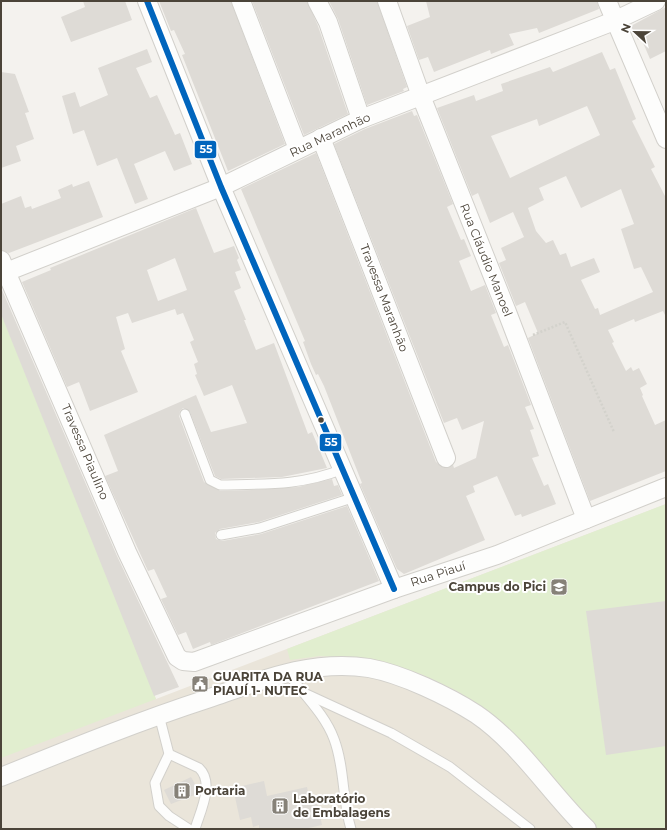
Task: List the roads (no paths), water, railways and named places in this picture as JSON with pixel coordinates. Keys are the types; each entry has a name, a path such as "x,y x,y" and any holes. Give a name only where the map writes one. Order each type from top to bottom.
{"street":[{"path":"147,1 222,187 394,589"},
{"path":"241,1 298,149"},
{"path":"317,1 328,22 361,120"},
{"name":"Rua Cláudio Manoel","path":"387,1 421,96 586,518"},
{"path":"607,1 614,21 666,139"},
{"name":"Rua Maranhão","path":"3,266 222,187 298,149 361,120 614,21 656,1"},
{"name":"Travessa Maranhão","path":"322,138 446,458"},
{"name":"Travessa Piaulino","path":"3,266 77,432 127,552 171,644"},
{"name":"Rua Piauí","path":"171,644 177,657 183,661 194,662 394,589 497,555 666,487"},
{"path":"1,777 159,714 287,672 327,666 369,668 412,682 456,702 477,715 523,756 568,811 587,829"}],"lane":[{"path":"185,414 210,480 220,485 289,484 343,469"},
{"path":"221,535 260,528 355,496"},
{"path":"287,672 327,724 334,738 340,759 346,810 351,829"},
{"path":"302,692 391,732 450,767 530,829"},
{"path":"159,714 169,754 155,783 159,806 169,816 189,829"},
{"path":"169,754 199,768 202,771 207,784 195,829"}],"place":[{"name":"Campus do Pici","path":"559,587"},
{"name":"GUARITA DA RUA PIAUÍ 1- NUTEC","path":"200,684"},
{"name":"Portaria","path":"182,791"},
{"name":"Laboratório de Embalagens","path":"280,806"}]}
